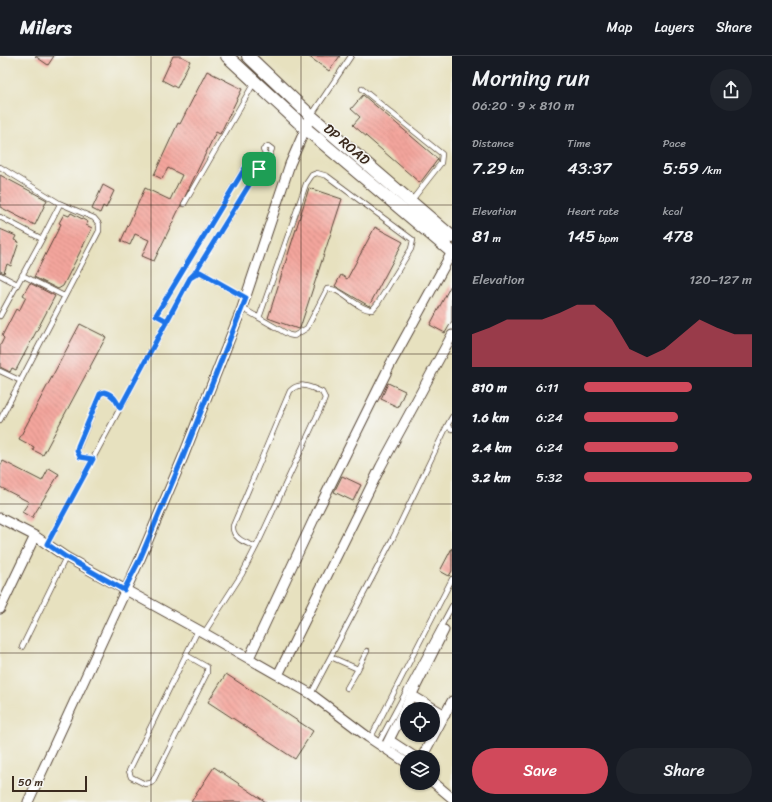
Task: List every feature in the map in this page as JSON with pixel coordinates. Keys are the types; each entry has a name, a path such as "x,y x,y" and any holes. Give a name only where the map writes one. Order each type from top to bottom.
{"street":[{"name":"DP ROAD","path":"227,56 254,83 305,128 452,252"},
{"name":"DP ROAD","path":"248,56 311,116 412,201 452,237"},
{"path":"28,802 124,590 140,559 183,457 246,298 290,164 311,116"},
{"path":"249,658 319,508 390,365 452,252"},
{"path":"278,675 381,466 452,335"},
{"path":"0,518 34,536 66,557 124,590 249,658 311,694 370,739 400,751"},
{"path":"0,610 34,536"},
{"path":"384,744 444,630"},
{"path":"411,695 445,715"},
{"path":"426,750 452,701"},
{"path":"384,744 400,757"},
{"path":"440,787 451,795"}],"lane":[{"path":"311,116 351,56"},
{"path":"184,204 254,83"},
{"path":"362,89 442,154 441,163 403,211"},
{"path":"167,321 156,315 251,158 258,161 259,169"},
{"path":"47,544 190,278 194,274 267,158"},
{"path":"0,167 59,203 94,218 99,224 98,231 0,420"},
{"path":"242,308 289,335 299,334 307,328 324,292 330,289 364,309 372,310 378,303 411,249 413,240 327,176 317,173 312,175 306,184 260,318"},
{"path":"0,316 42,239 59,206 59,203"},
{"path":"0,217 42,239"},
{"path":"194,274 200,272 246,298"},
{"path":"0,275 18,284"},
{"path":"22,275 64,296"},
{"path":"0,371 21,380"},
{"path":"186,654 207,668 207,673 153,781 145,784 131,777 129,771 186,654 256,548 325,398 322,392 302,384 294,386 290,391 233,526 233,531 236,536 256,548"},
{"path":"93,459 80,457 77,451 80,439 100,394 104,392 109,393 113,396 120,408"},
{"path":"311,694 450,428 452,417"},
{"path":"22,647 66,557"},
{"path":"370,739 452,579"},
{"path":"384,744 452,606"},
{"path":"347,688 367,651"},
{"path":"331,657 358,669"}],"building":[{"path":"35,56 54,56 48,65"},
{"path":"173,56 181,56 190,61 177,88 162,80"},
{"path":"308,56 340,56 329,71"},
{"path":"207,71 242,89 220,134 216,132 154,261 142,256 149,240 135,234 130,245 121,241 145,188 170,200 182,175 168,168 162,179 154,175 178,123 180,124"},
{"path":"363,95 438,159 420,183 353,125 360,117 351,109"},
{"path":"0,175 47,200 35,225 0,207"},
{"path":"103,185 114,191 106,208 103,206 100,213 92,209"},
{"path":"309,188 342,199 300,328 298,329 268,318"},
{"path":"71,213 88,222 86,225 92,228 63,286 58,289 34,277 61,224 59,223 64,214 69,216"},
{"path":"375,227 403,242 369,306 335,286 341,275 347,279"},
{"path":"0,229 16,236 14,240 19,242 11,266 7,264 4,273 0,271"},
{"path":"30,283 55,296 16,370 12,368 10,372 0,367 0,346 4,338 2,336 16,309 19,311 26,297 23,295"},
{"path":"452,283 452,321 445,333 430,325"},
{"path":"80,324 106,337 43,455 33,450 34,447 19,439"},
{"path":"388,383 405,391 398,407 381,399"},
{"path":"3,461 42,481 49,468 59,474 32,518 22,512 29,502 0,487 0,467"},
{"path":"342,476 361,485 353,501 334,492"},
{"path":"452,548 452,571 449,576 440,571"},
{"path":"226,674 313,731 295,759 208,702"},
{"path":"214,767 266,802 191,802"}],"route":[{"path":"259,169 194,274 190,278 120,408 113,396 109,393 104,392 100,394 78,446 77,451 80,457 93,459 47,544 66,557 124,590 140,559 183,457 246,298 200,272 194,274 190,278 167,321 156,315 251,158 255,158 258,161 260,165 259,169"}]}
